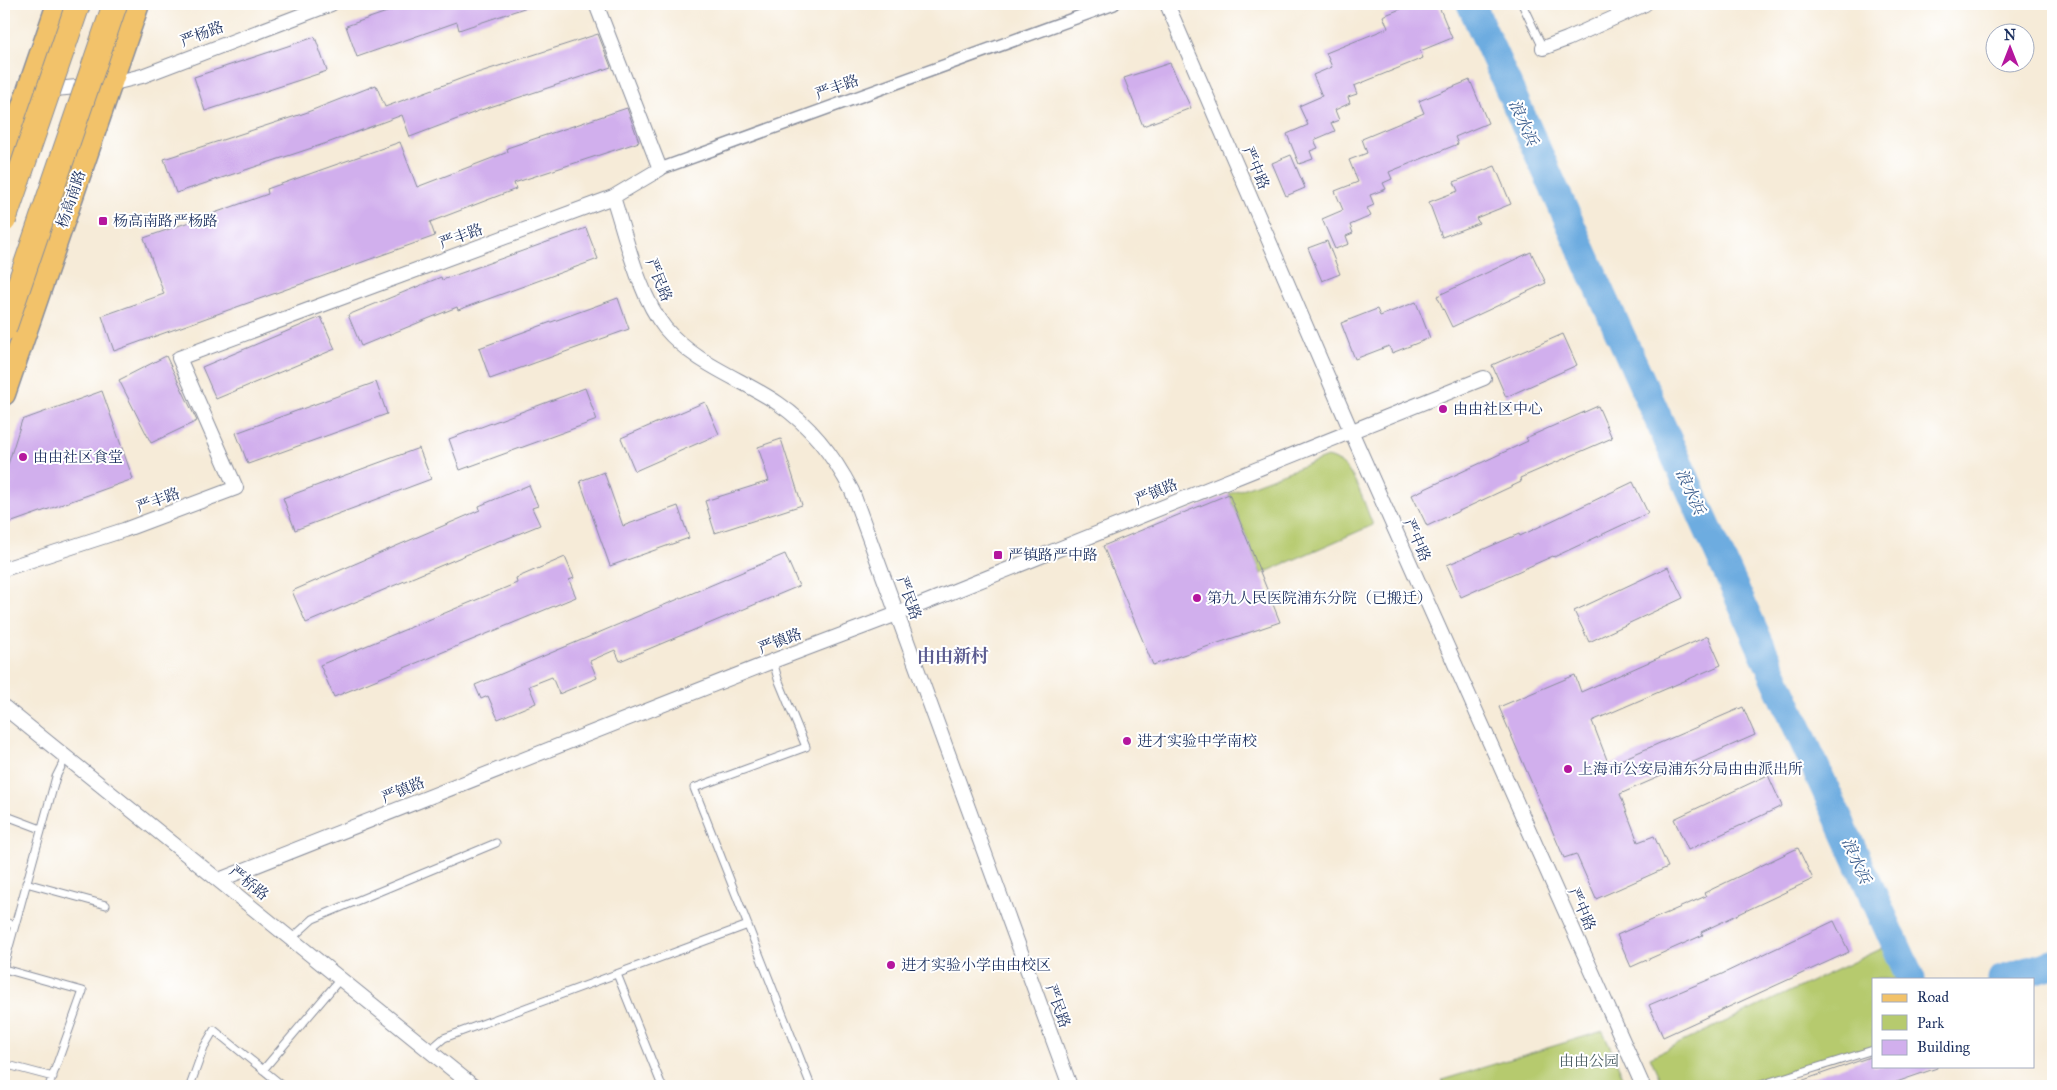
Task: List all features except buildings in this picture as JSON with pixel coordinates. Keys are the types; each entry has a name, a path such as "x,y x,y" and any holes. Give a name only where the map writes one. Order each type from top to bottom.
{"highway":[{"path":"4,220 78,4"},
{"name":"杨高南路","path":"4,329 115,4"}],"main road":[{"path":"4,161 58,4"},
{"name":"杨高南路","path":"4,394 138,4"}],"street":[{"name":"严杨路","path":"28,91 110,84 142,76 331,4"},
{"path":"596,4 660,169"},
{"name":"严丰路","path":"4,569 124,530 236,488 179,358 613,197 660,169 1114,4"},
{"name":"严中路","path":"1167,4 1351,431 1643,1086"},
{"path":"1543,48 1645,4"},
{"name":"严民路","path":"613,197 643,287 652,308 665,328 705,363 778,403 798,418 818,438 840,468 862,516 1070,1086"},
{"name":"严镇路","path":"219,880 773,660 897,614 1484,378"},
{"name":"严桥路","path":"4,706 473,1086"}],"lane":[{"path":"1522,4 1543,48"},
{"path":"773,660 778,679 806,747 694,788 811,1086"},
{"path":"50,1086 83,991 4,967 56,777 66,756"},
{"path":"4,816 41,829"},
{"path":"291,939 313,919 496,843"},
{"path":"26,883 106,906"},
{"path":"4,922 15,925"},
{"path":"430,1050 444,1038 748,925"},
{"path":"617,974 662,1086"},
{"path":"263,1070 341,978"},
{"path":"190,1086 204,1047 214,1030 283,1086"},
{"path":"1757,1086 1872,1050"},
{"path":"4,1064 53,1076"},
{"path":"1785,1078 1787,1086"}],"green space":[{"path":"1327,457 1336,460 1351,474 1373,525 1261,574 1229,494"},
{"path":"1883,948 1898,978 1872,978 1872,1047 1744,1086 1663,1086 1650,1057"},
{"name":"由由公园","path":"1603,1031 1627,1086 1444,1086 1442,1080"}],"waterway":[{"name":"浪水浜","path":"1471,4 1911,978"},
{"name":"浪水浜","path":"2005,978 2053,964"}],"place":[{"name":"杨高南路严杨路","path":"103,221"},
{"name":"由由社区中心","path":"1443,409"},
{"name":"由由社区食堂","path":"23,457"},
{"name":"严镇路严中路","path":"998,555"},
{"name":"第九人民医院浦东分院（已搬迁）","path":"1197,598"},
{"name":"进才实验中学南校","path":"1127,741"},
{"name":"上海市公安局浦东分局由由派出所","path":"1568,769"},
{"name":"进才实验小学由由校区","path":"891,965"}],"district":[{"name":"由由新村","path":"953,656"}]}
